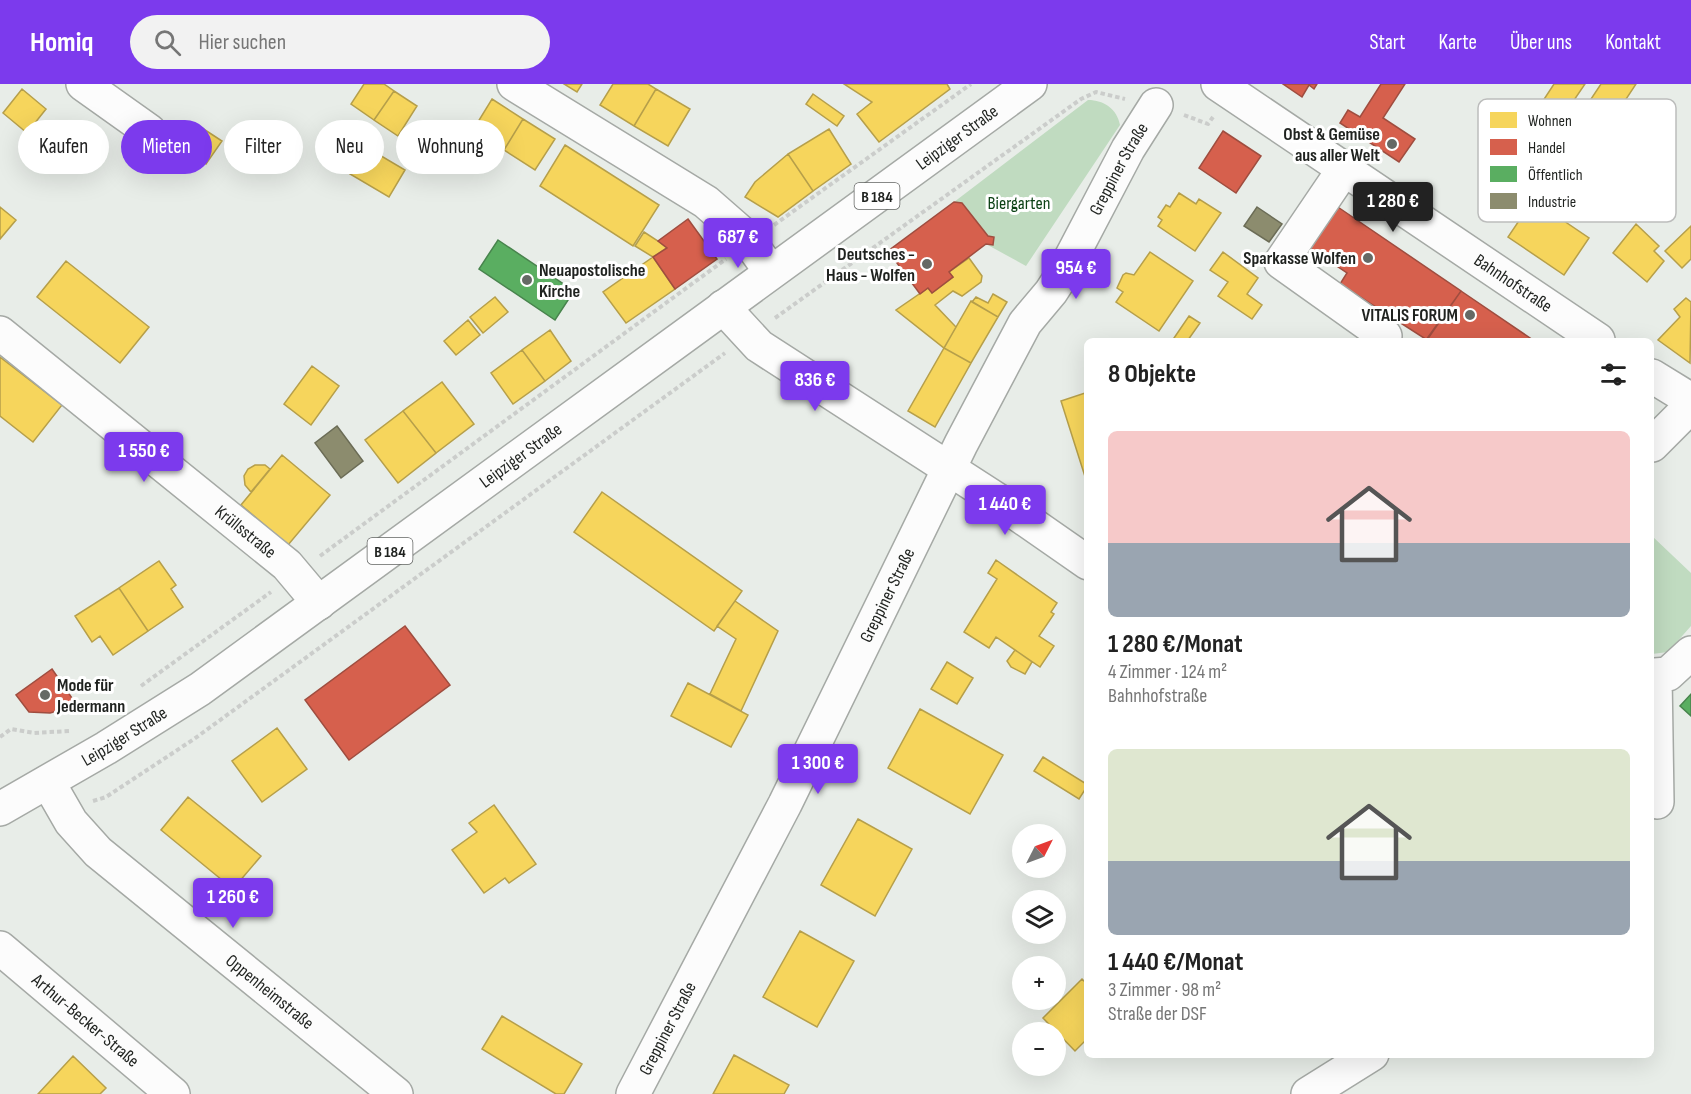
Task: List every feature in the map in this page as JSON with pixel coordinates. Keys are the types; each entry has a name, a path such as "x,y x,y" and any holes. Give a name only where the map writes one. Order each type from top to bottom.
{"street":[{"path":"83,84 134,120"},
{"path":"514,84 706,202 749,242 771,272"},
{"name":"Leipziger Straße","path":"0,809 55,796 181,701 319,603 1030,84"},
{"name":"Bahnhofstraße","path":"1223,88 1595,338"},
{"name":"Greppiner Straße","path":"633,1094 786,804 949,469 1025,323 1056,284 1128,149 1156,105"},
{"path":"1344,169 1281,262 1385,336"},
{"path":"723,307 748,337 1084,560"},
{"name":"Krüllsstraße","path":"0,333 296,574 319,603"},
{"path":"1654,377 1691,400"},
{"path":"1654,443 1691,406"},
{"path":"1654,675 1668,674 1691,653"},
{"path":"1654,707 1657,802"},
{"name":"Oppenheimstraße","path":"55,796 83,837 98,852 396,1094"},
{"name":"Arthur-Becker-Straße","path":"0,948 161,1091"},
{"path":"1308,1094 1366,1058"}],"path":[{"path":"133,692 749,242 971,84"},
{"path":"55,796 106,797 194,739 748,337 1081,99 1096,92 1156,105 1208,124 1223,88"},
{"path":"0,737 11,729 34,733 74,731"}],"green space":[{"name":"Biergarten","path":"1088,100 1109,106 1116,114 1120,125 1026,266 986,244 993,245 994,237 988,236 963,204 954,202"},
{"path":"1654,538 1691,573 1691,626 1668,652 1654,654"}],"building: Wohnen":[{"path":"364,84 384,84 394,91 374,120 351,104"},
{"path":"564,84 582,84 577,92"},
{"path":"613,84 648,84 656,89 634,126 600,105"},
{"path":"844,84 947,84 950,89 879,142 857,114 872,102"},
{"path":"1554,84 1585,84 1575,99 1544,99"},
{"path":"1601,84 1636,84 1626,99 1591,99"},
{"path":"22,89 46,109 37,120 18,120 18,126 3,113"},
{"path":"656,89 690,109 668,146 634,126"},
{"path":"394,91 417,106 408,120 396,120 396,135 384,127 384,120 374,120"},
{"path":"813,94 844,116 837,126 806,104"},
{"path":"492,99 523,119 505,148 505,120 479,120"},
{"path":"523,119 555,139 535,170 505,151"},
{"path":"829,129 851,164 813,191 788,154"},
{"path":"212,134 222,141 212,155"},
{"path":"565,145 659,205 633,246 540,186"},
{"path":"788,154 813,191 778,217 745,197 755,182"},
{"path":"384,158 396,165 396,174 403,174 389,197 350,174 384,174"},
{"path":"1179,193 1196,204 1199,199 1221,213 1195,251 1158,226 1162,220 1158,217 1166,205 1170,207"},
{"path":"0,207 16,220 0,239"},
{"path":"1518,222 1565,222 1589,238 1564,275 1508,237"},
{"path":"1636,224 1659,246 1654,251 1664,261 1647,282 1613,253"},
{"path":"1691,226 1691,259 1682,268 1665,251"},
{"path":"644,232 667,248 653,257 635,246"},
{"path":"1150,252 1193,281 1159,331 1116,302 1123,292 1117,288 1123,275 1126,273 1134,275"},
{"path":"1223,252 1258,278 1247,294 1262,305 1252,319 1218,296 1228,282 1210,270"},
{"path":"653,257 675,289 626,323 603,292"},
{"path":"969,258 982,276 981,282 962,296 953,291 935,305 956,327 944,348 896,310 928,288 932,293 953,277 949,272"},
{"path":"66,261 149,327 120,363 37,297"},
{"path":"993,294 1007,302 998,317 972,302 976,297 988,303"},
{"path":"495,297 508,312 483,333 470,317"},
{"path":"1686,298 1691,302 1690,363 1658,340 1680,317 1674,309"},
{"path":"971,301 998,317 971,363 944,348"},
{"path":"1189,316 1200,323 1189,338 1174,338"},
{"path":"468,320 480,335 456,355 444,341"},
{"path":"550,330 571,361 545,381 522,350"},
{"path":"944,348 971,363 935,427 908,411"},
{"path":"522,350 545,381 513,404 491,373"},
{"path":"0,357 62,405 33,442 0,416"},
{"path":"312,366 339,386 311,425 284,404"},
{"path":"442,382 474,424 436,453 403,411"},
{"path":"1084,393 1084,473 1061,401"},
{"path":"403,411 436,453 398,483 365,440"},
{"path":"282,455 330,495 288,545 241,505"},
{"path":"255,465 265,465 270,469 251,492 245,485 244,476 248,469"},
{"path":"602,492 742,591 714,631 574,532"},
{"path":"996,560 1057,603 1051,612 1054,614 1039,636 1054,646 1040,667 996,637 989,648 964,632 997,579 988,573"},
{"path":"159,561 176,585 171,589 183,607 148,631 119,588"},
{"path":"119,588 148,631 113,655 100,636 92,642 75,616"},
{"path":"735,601 778,631 741,711 710,694 736,639 717,626"},
{"path":"1015,650 1032,662 1025,674 1011,667 1007,661"},
{"path":"947,662 973,678 957,704 931,689"},
{"path":"688,683 748,715 731,747 671,716"},
{"path":"920,709 1003,755 970,814 888,768"},
{"path":"277,728 307,769 262,802 232,761"},
{"path":"1043,757 1084,783 1084,791 1079,799 1034,771"},
{"path":"188,797 261,856 233,889 161,830"},
{"path":"494,805 536,864 509,883 505,878 484,893 452,850 477,832 469,823"},
{"path":"858,819 912,849 875,916 821,885"},
{"path":"800,931 854,961 817,1027 763,997"},
{"path":"1082,979 1084,981 1084,1042 1075,1051 1066,1042 1066,1022 1047,1022 1043,1018 1051,1010 1066,1010 1066,995"},
{"path":"502,1016 582,1064 564,1094 556,1094 482,1049"},
{"path":"734,1055 789,1085 784,1094 713,1094"},
{"path":"73,1056 106,1088 100,1094 38,1094"}],"building: Handel":[{"path":"1283,84 1317,84 1314,89 1309,85 1302,97"},
{"path":"1381,84 1405,84 1383,118 1415,139 1399,162 1340,123 1348,110 1360,117"},
{"path":"1223,131 1261,156 1236,193 1199,168"},
{"name":"Sparkasse Wolfen","path":"1329,201 1461,291 1428,338 1424,338 1340,284 1347,273 1301,242"},
{"path":"954,202 962,203 988,236 994,237 993,245 986,244 949,272 953,277 932,293 928,288 920,294 888,251"},
{"path":"688,219 717,259 675,289 653,257 667,248 658,241"},
{"name":"VITALIS FORUM","path":"1461,291 1530,338 1427,338"},
{"path":"405,626 450,685 349,760 305,700"},
{"path":"52,669 74,701 61,710 50,713 29,712 16,695"}],"building: Öffentlich":[{"name":"Neuapostolische Kirche","path":"498,240 574,291 555,320 479,269"},
{"path":"1691,694 1691,716 1680,706"}],"building: Industrie":[{"path":"1257,207 1282,224 1269,242 1244,226"},
{"path":"337,426 363,461 341,478 315,443"}],"place":[{"name":"Obst & Gemüse aus aller Welt","path":"1392,144"},
{"name":"Sparkasse Wolfen","path":"1368,258"},
{"name":"Deutsches - Haus - Wolfen","path":"927,264"},
{"name":"Neuapostolische Kirche","path":"527,280"},
{"name":"VITALIS FORUM","path":"1470,315"},
{"name":"Mode für Jedermann","path":"45,695"}]}
